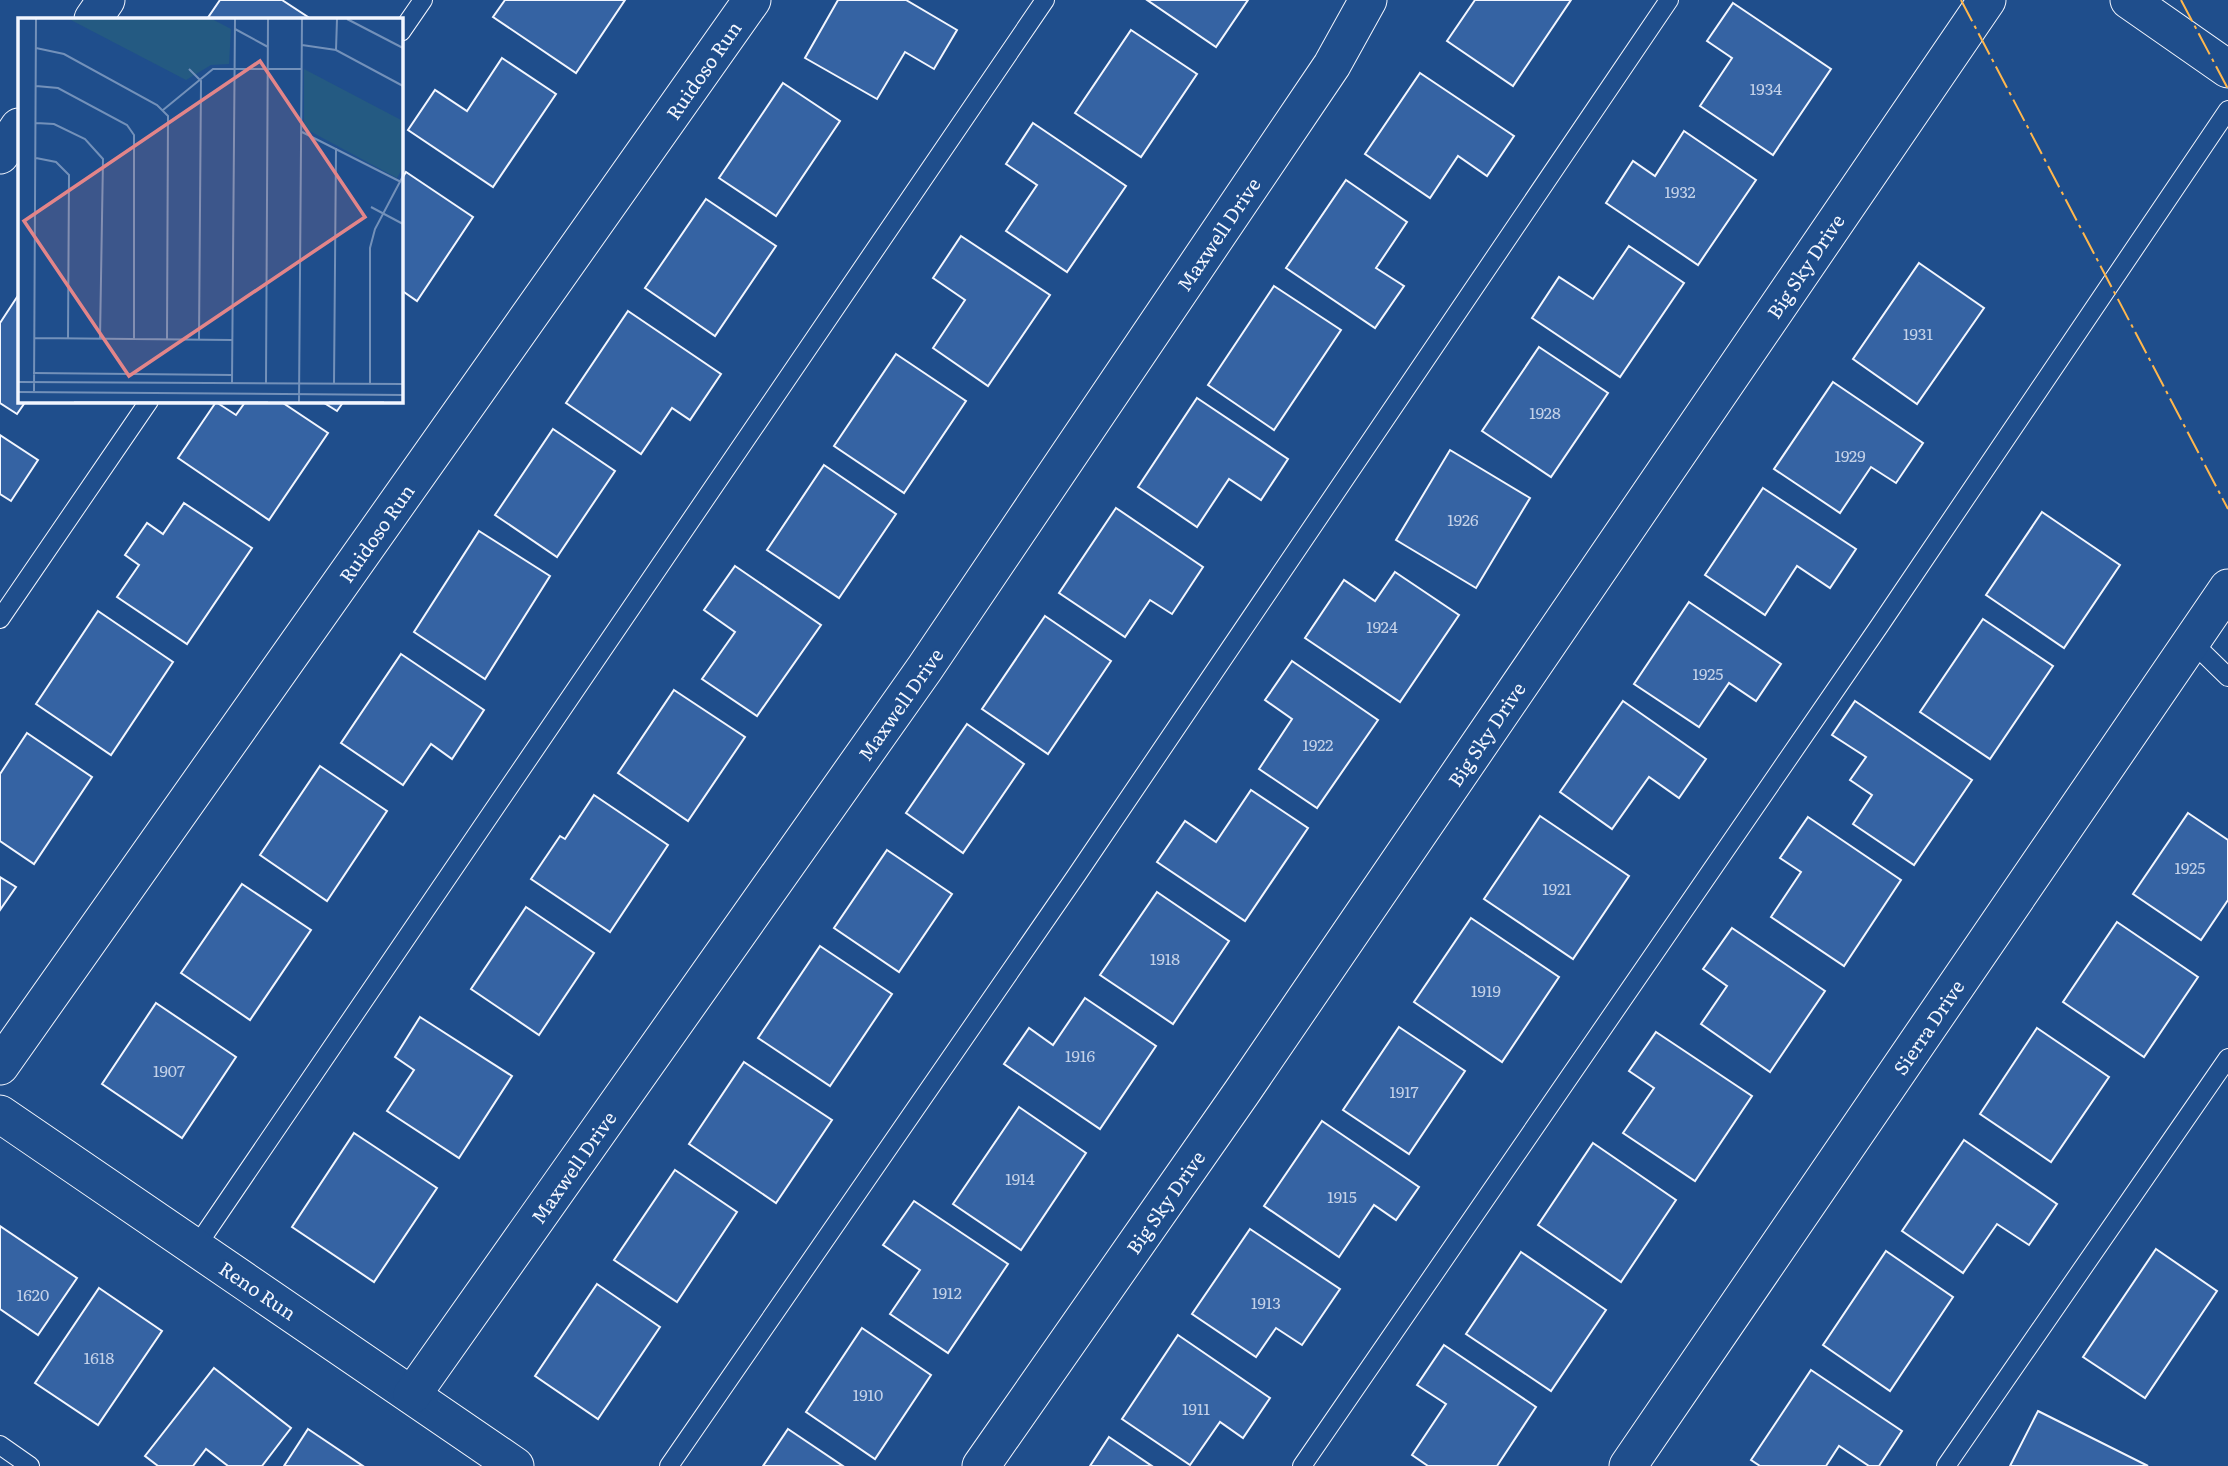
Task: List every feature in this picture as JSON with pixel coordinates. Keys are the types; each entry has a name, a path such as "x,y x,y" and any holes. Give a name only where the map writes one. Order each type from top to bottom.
{"street":[{"path":"94,18 106,0"},
{"name":"Ruidoso Run","path":"0,1066 752,0"},
{"name":"Maxwell Drive","path":"412,1395 925,668 1332,65 1368,0"},
{"name":"Big Sky Drive","path":"981,1466 1242,1092 1987,0"},
{"path":"2129,0 2228,69"},
{"path":"0,155 18,128"},
{"name":"Sierra Drive","path":"1628,1466 2228,588"},
{"name":"Reno Run","path":"0,1114 516,1466"}],"lane":[{"path":"402,31 423,0"},
{"path":"195,1247 1045,0"},
{"path":"669,1466 1084,864 1669,0"},
{"path":"1303,1466 1880,625 2228,110"},
{"path":"0,619 148,402"},
{"path":"2192,642 2228,677"},
{"path":"1946,1466 2228,1058"},
{"path":"0,1445 30,1466"}],"building":[{"path":"220,0 282,0 309,18 208,18"},
{"path":"505,0 625,0 576,73 493,17"},
{"path":"838,0 906,0 957,30 934,69 905,52 877,99 805,58"},
{"path":"1147,0 1248,0 1216,47"},
{"path":"1475,0 1571,0 1513,86 1447,41"},
{"path":"1733,3 1831,69 1773,155 1700,106 1732,58 1707,41"},
{"path":"1131,30 1197,74 1141,157 1075,113"},
{"path":"502,58 556,94 493,187 408,130 435,90 467,111"},
{"path":"1420,73 1514,136 1487,176 1458,156 1430,198 1365,154"},
{"path":"783,83 840,121 776,216 719,178"},
{"path":"1033,123 1126,186 1067,272 1006,231 1037,185 1006,164"},
{"path":"1684,131 1756,180 1698,265 1606,203 1633,161 1655,176"},
{"path":"406,172 473,217 417,301 402,291 402,178"},
{"path":"1346,180 1407,222 1376,268 1404,286 1375,328 1286,268"},
{"path":"706,199 776,246 715,336 645,288"},
{"path":"961,236 1050,295 988,386 933,348 965,300 933,278"},
{"path":"1629,246 1684,283 1620,377 1532,318 1559,277 1593,299"},
{"path":"1919,263 1984,308 1917,404 1853,359"},
{"path":"1274,286 1341,330 1274,430 1208,385"},
{"path":"18,296 18,402 25,402 17,414 0,403 0,323"},
{"path":"628,311 721,374 690,420 672,408 641,454 566,403"},
{"path":"1539,347 1608,393 1551,477 1482,431"},
{"path":"896,354 966,401 904,493 834,446"},
{"path":"1833,382 1923,443 1896,483 1871,467 1840,513 1774,469"},
{"path":"1197,398 1288,459 1261,500 1229,479 1197,527 1138,487"},
{"path":"216,402 236,415 245,402 282,402 328,433 269,520 178,458"},
{"path":"323,402 343,402 337,411"},
{"path":"553,429 615,471 557,557 495,515"},
{"path":"0,435 38,460 11,501 0,494"},
{"path":"1450,450 1530,498 1476,588 1396,540"},
{"path":"824,465 896,514 839,598 767,550"},
{"path":"1763,488 1856,549 1830,588 1797,566 1765,615 1705,575"},
{"path":"184,503 252,548 187,644 117,597 139,565 125,555 147,523 163,534"},
{"path":"1116,508 1203,567 1172,614 1150,600 1125,637 1059,593"},
{"path":"2042,512 2120,565 2064,648 1986,595"},
{"path":"479,531 550,576 485,679 414,632"},
{"path":"735,566 821,625 757,716 702,679 735,632 704,610"},
{"path":"1395,572 1459,615 1400,702 1305,638 1344,580 1375,601"},
{"path":"1689,602 1781,664 1756,701 1729,683 1699,727 1634,684"},
{"path":"98,611 173,662 111,755 36,704"},
{"path":"1045,616 1111,661 1048,754 982,709"},
{"path":"1983,619 2053,666 1990,759 1920,712"},
{"path":"401,654 484,710 452,759 431,744 403,785 341,743"},
{"path":"1292,661 1378,720 1317,808 1259,769 1292,719 1265,700"},
{"path":"674,690 745,737 688,821 618,773"},
{"path":"1623,701 1706,759 1679,798 1649,777 1612,829 1560,792"},
{"path":"1855,701 1972,780 1914,865 1853,824 1872,795 1850,780 1866,757 1832,735"},
{"path":"967,724 1024,764 963,853 906,813"},
{"path":"27,733 92,777 34,864 0,841 0,774"},
{"path":"320,766 387,811 327,901 260,855"},
{"path":"1251,790 1308,828 1245,921 1157,862 1185,821 1216,842"},
{"path":"594,795 668,845 610,932 531,879 560,836 565,839"},
{"path":"2188,813 2228,840 2228,900 2201,940 2133,894"},
{"path":"1540,816 1629,876 1573,959 1484,899"},
{"path":"1808,817 1901,880 1844,966 1771,917 1801,872 1780,858"},
{"path":"887,850 952,894 899,972 834,928"},
{"path":"0,877 16,887 0,910"},
{"path":"242,884 311,930 250,1020 181,973"},
{"path":"1157,892 1229,941 1173,1024 1100,975"},
{"path":"526,907 594,953 539,1035 471,989"},
{"path":"1471,918 1559,977 1502,1062 1414,1002"},
{"path":"2117,922 2198,977 2144,1057 2063,1002"},
{"path":"1732,928 1825,991 1770,1072 1701,1024 1727,986 1703,969"},
{"path":"820,946 892,994 830,1086 758,1038"},
{"path":"1085,998 1156,1046 1100,1129 1004,1064 1029,1028 1053,1045"},
{"path":"156,1003 236,1057 182,1138 102,1084"},
{"path":"420,1017 512,1076 459,1158 387,1111 414,1070 395,1057"},
{"path":"1399,1027 1465,1071 1409,1154 1343,1110"},
{"path":"2037,1028 2109,1077 2051,1162 1980,1114"},
{"path":"1656,1032 1752,1096 1695,1181 1623,1133 1654,1088 1629,1071"},
{"path":"744,1062 832,1120 776,1203 689,1144"},
{"path":"1019,1107 1086,1153 1021,1250 953,1204"},
{"path":"1322,1121 1419,1187 1396,1220 1374,1205 1339,1257 1264,1206"},
{"path":"354,1133 437,1188 374,1282 292,1227"},
{"path":"1964,1140 2057,1204 2029,1245 1997,1224 1963,1273 1902,1231"},
{"path":"1593,1143 1676,1200 1621,1282 1538,1225"},
{"path":"675,1170 737,1212 677,1302 614,1260"},
{"path":"914,1201 1008,1264 948,1353 890,1314 920,1270 883,1245"},
{"path":"0,1226 77,1278 38,1335 0,1309"},
{"path":"1250,1229 1340,1289 1302,1345 1276,1328 1256,1357 1192,1314"},
{"path":"2156,1249 2217,1291 2145,1398 2083,1357"},
{"path":"1886,1251 1953,1297 1890,1391 1823,1345"},
{"path":"1521,1252 1606,1310 1551,1391 1466,1334"},
{"path":"597,1284 660,1327 598,1419 535,1376"},
{"path":"99,1288 162,1331 98,1425 35,1383"},
{"path":"862,1328 931,1375 875,1459 806,1412"},
{"path":"1178,1335 1270,1398 1243,1438 1220,1422 1190,1465 1122,1419"},
{"path":"1444,1345 1536,1407 1497,1466 1428,1466 1412,1455 1446,1404 1417,1385"},
{"path":"214,1368 291,1428 262,1466 228,1466 206,1449 193,1466 158,1466 145,1456"},
{"path":"1811,1370 1902,1431 1879,1466 1869,1466 1839,1446 1826,1466 1760,1466 1751,1460"},
{"path":"2038,1411 2148,1466 2010,1466"},
{"path":"308,1429 363,1466 284,1466"},
{"path":"788,1429 843,1466 763,1466"},
{"path":"1109,1437 1152,1466 1090,1466"}],"power":[{"path":"1961,0 2228,509"},
{"path":"2181,0 2228,89"}]}
